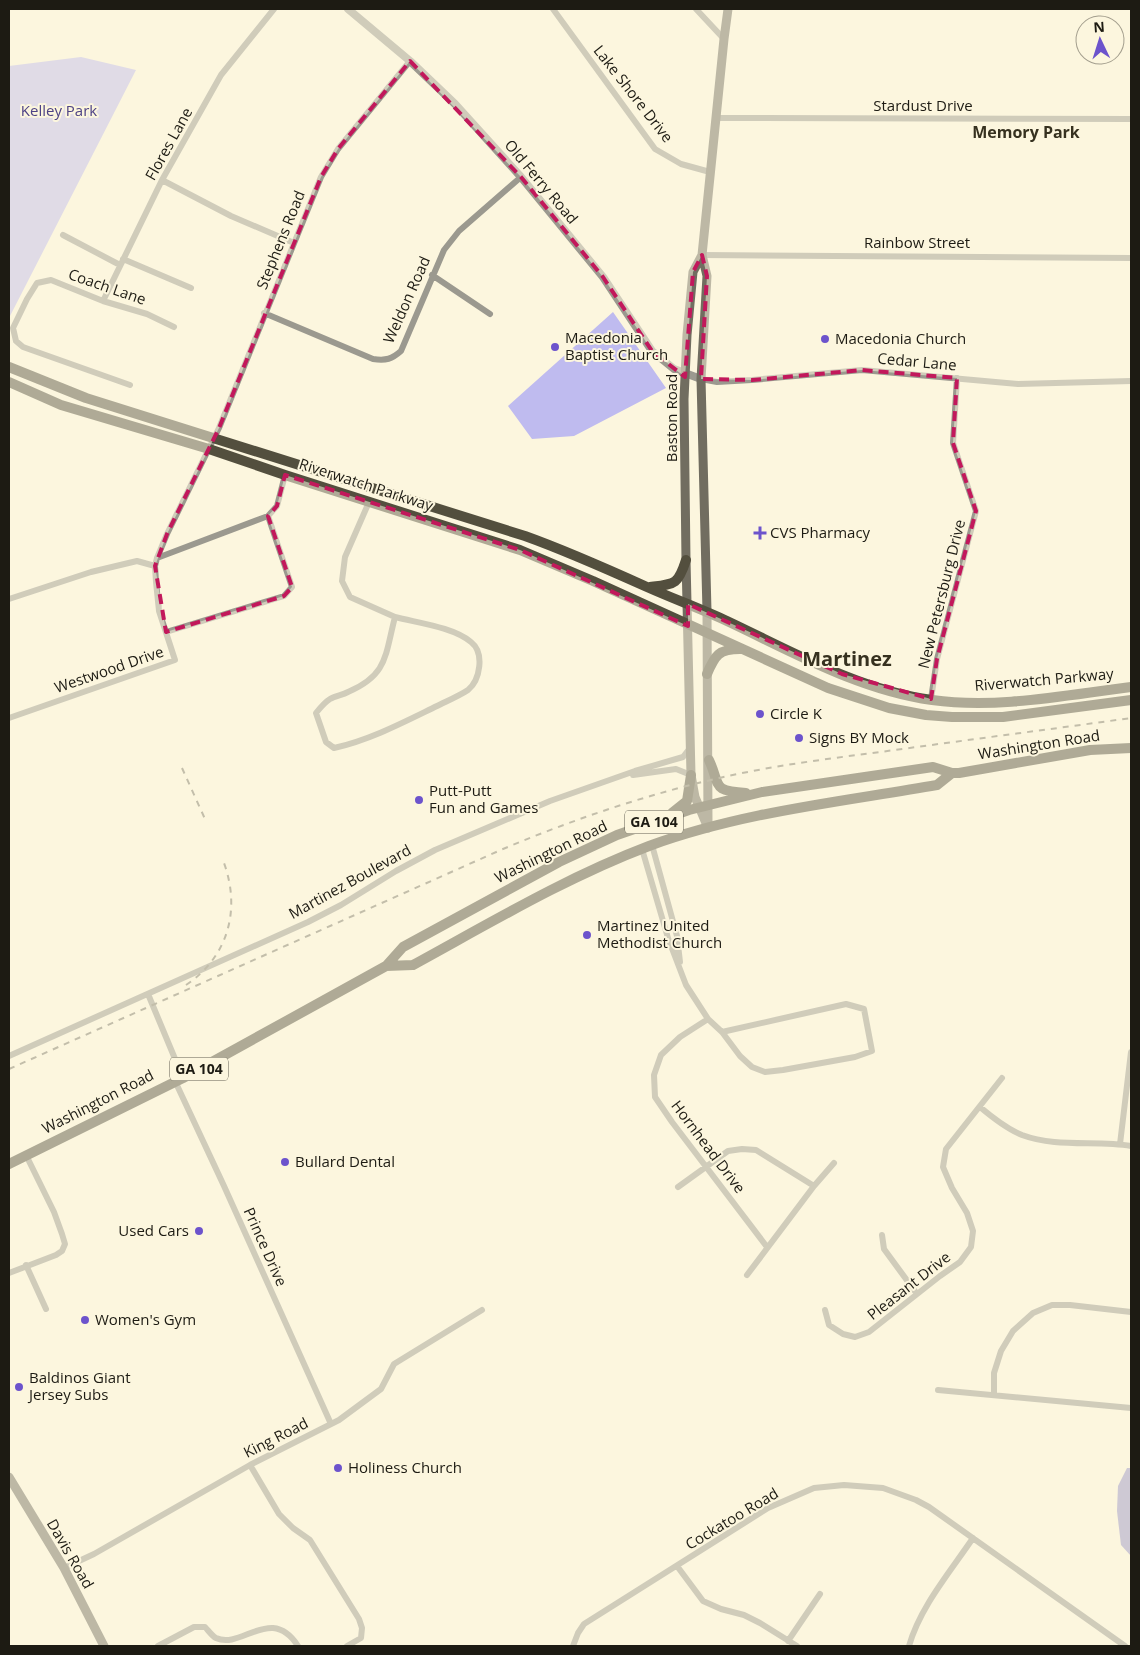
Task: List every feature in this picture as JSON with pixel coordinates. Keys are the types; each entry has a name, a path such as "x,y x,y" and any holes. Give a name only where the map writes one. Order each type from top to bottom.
{"main road":[{"name":"Baston Road","path":"708,828 704,806 695,797 692,774 686,560 686,374 687,335 693,272 702,255 728,9"},
{"path":"702,255 707,276 701,380 709,760 704,806"},
{"name":"Riverwatch Parkway","path":"9,367 86,398 525,536 707,611 871,686 931,700 966,702 1004,702 1131,687"},
{"name":"Riverwatch Parkway","path":"9,382 61,405 209,449 520,550 841,693 901,711 960,718 1003,717 1131,700"},
{"path":"649,588 671,585 678,579 686,560"},
{"path":"707,674 713,660 722,651 729,649 744,650"},
{"path":"841,693 848,677"},
{"name":"Washington Road","path":"9,1164 179,1079 386,966 403,947 559,862 617,835 704,806 756,793 813,783 933,767 952,773 1090,750 1131,748"},
{"path":"709,760 717,784 723,790 756,793"},
{"name":"Washington Road","path":"386,966 413,965 570,880 647,847 708,828 774,812 937,785 952,773"},
{"path":"666,818 687,801 692,774"},
{"name":"Davis Road","path":"9,1477 64,1568 104,1646"}],"street":[{"name":"Flores Lane","path":"103,301 162,180 221,75 274,9"},
{"name":"Lake Shore Drive","path":"553,9 655,149 681,164 710,172"},
{"path":"696,9 724,40"},
{"name":"Old Ferry Road","path":"351,10 410,61 455,104 521,177 603,277 652,352 674,369 701,380"},
{"name":"Stephens Road","path":"209,449 321,177 338,149 410,61"},
{"name":"Stardust Drive","path":"716,118 1131,119"},
{"name":"Weldon Road","path":"264,313 373,359 384,361 393,358 400,351 432,275 451,240 521,177"},
{"path":"162,180 231,216 294,243"},
{"path":"64,235 121,262 191,288"},
{"name":"Rainbow Street","path":"702,255 1131,258"},
{"path":"432,275 490,314"},
{"name":"Coach Lane","path":"130,385 23,348 16,341 13,328 37,283 51,280 103,301 147,314 174,327"},
{"name":"Cedar Lane","path":"701,380 717,382 752,380 862,370 1038,384 1131,381"},
{"name":"New Petersburg Drive","path":"931,700 937,659 976,511 953,443 957,378"},
{"name":"Westwood Drive","path":"9,718 175,660 160,611 156,591 155,566 167,534 209,449"},
{"path":"157,558 268,516 277,506 285,475"},
{"path":"369,502 345,557 342,581 350,597 395,617 462,635 474,644 480,657 479,672 469,688 458,695 411,719 351,744 334,748 326,742 316,712 328,699 347,693 366,683 378,672 383,662 395,617"},
{"path":"166,632 284,596 292,587 268,516"},
{"path":"9,599 91,572 138,561 155,566"},
{"name":"Martinez Boulevard","path":"9,1056 325,914 388,875 435,850 550,801 683,757 691,747"},
{"name":"Martinez Boulevard","path":"625,776 676,769 692,774"},
{"path":"647,847 668,938 686,985 708,1018 722,1032 740,1056 752,1067 765,1072 783,1070 855,1057 872,1051 864,1009 846,1004 722,1032"},
{"path":"647,847 677,936 682,971"},
{"name":"Prince Drive","path":"148,994 179,1079 224,1186 331,1424"},
{"name":"Hornhead Drive","path":"708,1018 680,1037 661,1055 654,1074 655,1097 706,1167 768,1246"},
{"path":"1120,1144 1131,1052"},
{"name":"Pleasant Drive","path":"825,1310 829,1325 843,1334 855,1337 869,1332 960,1262 971,1247 973,1230 967,1213 952,1188 943,1167 946,1149 1002,1078"},
{"path":"980,1107 999,1123 1022,1135 1064,1142 1131,1146"},
{"path":"678,1187 728,1151 756,1150 814,1186"},
{"path":"9,1273 56,1255 62,1251 65,1244 54,1212 26,1155"},
{"path":"747,1274 814,1186 834,1163"},
{"path":"882,1234 884,1249 917,1294"},
{"path":"26,1265 46,1309"},
{"path":"994,1395 994,1373 1001,1351 1013,1330 1033,1313 1052,1305 1070,1305 1131,1312"},
{"name":"King Road","path":"64,1568 94,1554 250,1465 331,1424 381,1389 394,1364 482,1310"},
{"path":"938,1390 1131,1408"},
{"path":"250,1465 279,1514 293,1528 310,1540 359,1619 362,1628 361,1638 347,1646"},
{"name":"Cockatoo Road","path":"573,1646 584,1624 768,1508 814,1488 844,1485 882,1488 916,1500 929,1507 1125,1646"},
{"path":"909,1646 911,1637 930,1602 973,1538"},
{"path":"677,1566 703,1601 744,1616 797,1646"},
{"path":"788,1641 820,1594"},
{"path":"158,1646 194,1628 205,1627 215,1638 228,1640 257,1630 278,1628 293,1638 298,1646"}],"highlighted area":[{"path":"410,61 521,177 603,277 652,351 685,377 693,272 702,255 707,276 701,379 752,380 862,370 957,378 953,443 976,511 937,659 931,699 842,674 688,604 688,626 520,550 285,475 277,506 268,516 292,587 284,596 166,632 155,566 167,534 219,428 321,177 338,149"}],"green space":[{"name":"Kelley Park","path":"81,57 136,70 9,318 9,66"},
{"path":"613,312 666,388 574,436 532,439 508,406"}],"shaded area":[{"path":"1127,1468 1131,1468 1131,1556 1121,1545 1117,1511 1118,1486"}],"railway":[{"path":"9,1069 503,849 555,828 634,801 715,779 782,766 1131,718"},
{"path":"182,768 205,819"},
{"path":"186,985 212,961 227,931 231,915 231,898 224,863"}],"place":[{"name":"Macedonia Church","path":"825,339"},
{"name":"Macedonia Baptist Church","path":"555,347"},
{"name":"CVS Pharmacy","path":"760,533"},
{"name":"Circle K","path":"760,714"},
{"name":"Signs BY Mock","path":"799,738"},
{"name":"Putt-Putt Fun and Games","path":"419,800"},
{"name":"Martinez United Methodist Church","path":"587,935"},
{"name":"Bullard Dental","path":"285,1162"},
{"name":"Used Cars","path":"199,1231"},
{"name":"Women's Gym","path":"85,1320"},
{"name":"Baldinos Giant Jersey Subs","path":"19,1387"},
{"name":"Holiness Church","path":"338,1468"}],"district":[{"name":"Memory Park","path":"1026,132"},
{"name":"Martinez","path":"847,659"}]}
